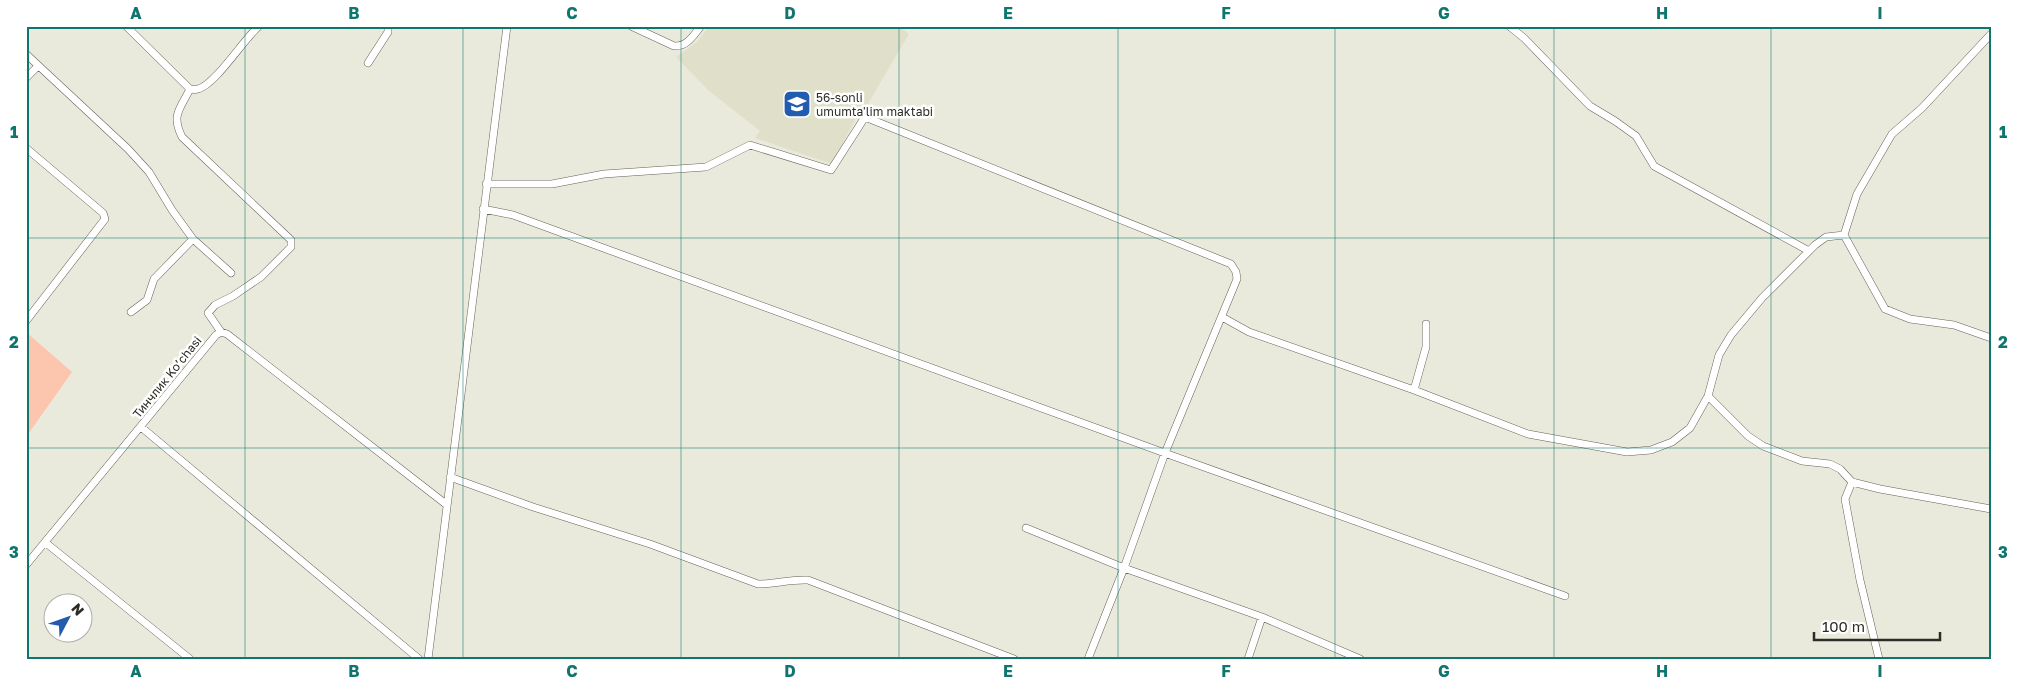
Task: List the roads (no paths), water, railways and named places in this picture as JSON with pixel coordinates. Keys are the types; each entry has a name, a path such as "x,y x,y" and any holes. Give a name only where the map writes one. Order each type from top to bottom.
{"street":[{"path":"126,26 190,89 199,90 217,76 250,34 259,26"},
{"path":"368,63 388,32 388,26"},
{"path":"428,659 507,26"},
{"path":"631,26 674,46 681,47 686,44 701,26"},
{"path":"1509,26 1524,38 1590,106 1616,120 1636,136 1654,166 1809,251"},
{"path":"1991,34 1922,108 1892,134 1857,194 1844,235 1885,310 1910,319 1954,325 1991,338"},
{"path":"26,54 144,166 193,239 231,273"},
{"path":"26,78 38,66"},
{"path":"190,89 175,118 182,137 291,240 291,247 261,277 234,296 215,305 208,313 221,332 227,334 447,505"},
{"path":"486,184 552,184 604,174 706,167 750,145 831,170 865,117 1231,264 1237,278 1166,452 1124,568 1088,659"},
{"path":"26,148 103,213 105,219 26,321"},
{"path":"483,209 513,215 1565,596"},
{"path":"1222,317 1249,332 1414,390 1528,434 1627,452 1651,450 1672,442 1690,428 1708,396 1719,355 1731,335 1762,298 1809,251 1826,237 1844,235"},
{"path":"130,312 146,300 154,279 193,239"},
{"path":"1414,390 1426,347 1426,324"},
{"name":"Тинчлик Ko’chasi","path":"26,565 216,335 221,332"},
{"path":"1708,396 1748,436 1763,446 1802,461 1830,464 1840,469 1852,482 1880,489 1991,509"},
{"path":"141,427 419,659"},
{"path":"450,478 642,542 758,584 773,584 786,580 808,580 1014,659"},
{"path":"1852,482 1846,499 1860,580 1879,659"},
{"path":"1026,528 1124,568 1262,617 1360,659"},
{"path":"46,543 190,659"},
{"path":"1248,659 1262,617"}],"place":[{"name":"56-sonli umumta'lim maktabi","path":"797,104"}]}
